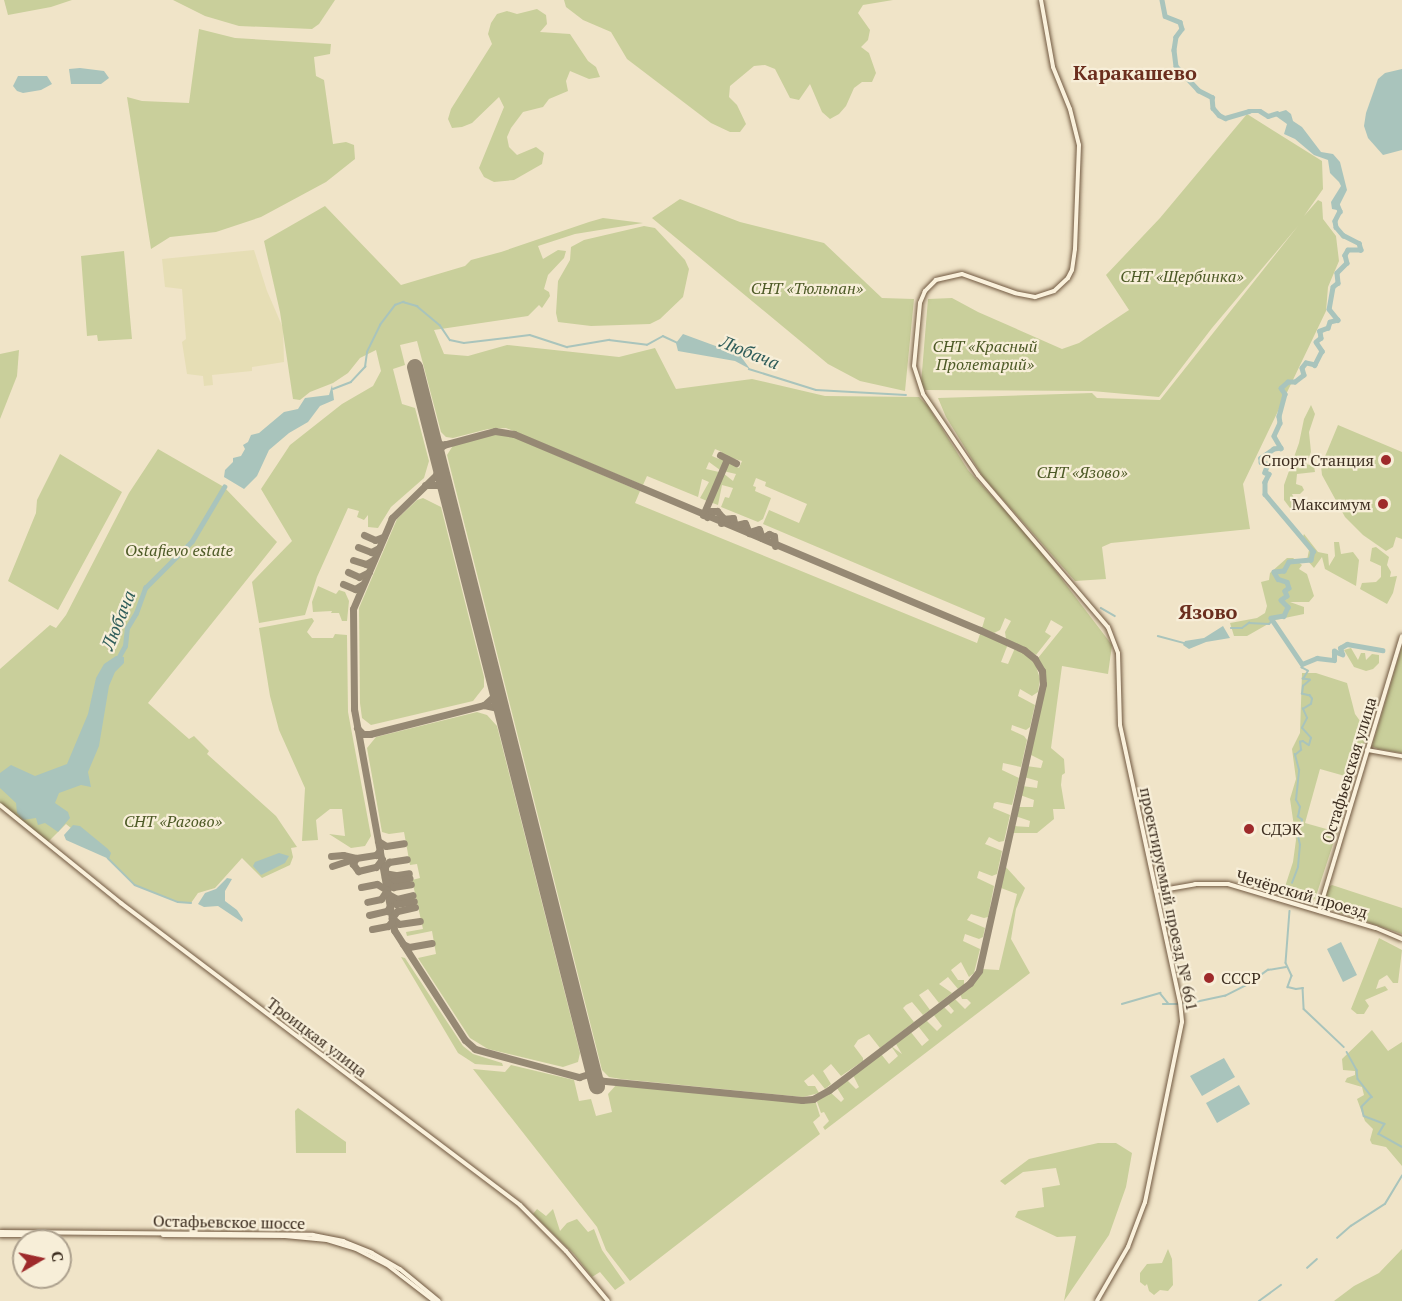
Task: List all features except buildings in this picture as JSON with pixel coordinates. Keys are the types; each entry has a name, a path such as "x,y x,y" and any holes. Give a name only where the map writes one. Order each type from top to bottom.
{"main road":[{"name":"проектируемый проезд № 661","path":"1041,0 1053,67 1070,109 1079,145 1075,249 1072,270 1068,278 1054,291 1035,297 1017,294 962,273 936,280 925,291 920,303 914,366 924,394 978,475 1108,627 1118,653 1118,704 1123,742 1180,1002 1180,1033 1145,1203 1128,1247 1097,1301"},
{"name":"Остафьевская улица","path":"1319,911 1402,636"},
{"path":"1367,750 1402,756"},
{"name":"Троицкая улица","path":"0,804 121,903 520,1205 566,1251 608,1301"},
{"name":"Чечёрский проезд","path":"1157,891 1195,884 1228,884 1402,939"},
{"name":"Остафьевское шоссе","path":"0,1233 312,1238 342,1244 372,1256 398,1272 434,1301"},
{"name":"Остафьевское шоссе","path":"0,1233 313,1235 342,1241 372,1253 400,1269 439,1301"}],"shaded area":[{"path":"254,250 267,291 283,328 284,362 252,367 252,371 212,375 213,385 204,386 203,376 187,374 182,342 186,339 182,289 165,287 162,259"}],"green space":[{"path":"4,0 72,0 51,7 8,15"},
{"path":"173,0 335,0 319,24 312,29 239,26 205,16"},
{"path":"564,0 893,0 863,5 858,13 870,30 868,40 861,47 869,53 876,73 872,82 862,82 854,88 846,106 839,114 830,119 822,112 810,84 799,100 790,98 775,69 765,65 754,66 730,86 729,97 737,105 746,124 740,132 730,132 711,123 627,59 611,32 583,20 566,7"},
{"path":"537,9 546,15 547,24 540,32 570,34 588,61 596,67 600,77 589,79 570,71 566,81 568,91 549,99 543,107 523,112 507,137 509,147 517,155 536,147 544,153 542,164 514,180 494,182 484,177 479,168 504,107 499,97 472,123 452,128 448,119 451,109 492,44 488,34 497,14 507,11 517,14"},
{"path":"199,29 235,38 331,44 330,54 314,57 316,76 324,80 333,144 346,142 354,145 355,159 326,182 261,217 216,232 170,237 151,249 127,97 142,101 189,103"},
{"path":"1247,114 1322,161 1323,189 1304,216 1318,200 1322,202 1323,219 1336,236 1339,261 1328,287 1326,311 1243,484 1250,529 1111,543 1102,547 1106,579 1075,581 983,477 946,417 938,398 1092,393 1097,398 1160,400 1298,226 1212,328 1159,397 1092,391 925,390 921,384 928,299 952,298 1062,349 1079,343 1129,310 1106,275 1160,218"},
{"name":"СНТ «Тюльпан»","path":"680,199 740,222 824,243 882,298 914,299 905,391 860,381 828,364 652,218"},
{"path":"325,206 401,285 465,266 471,260 603,218 643,223 575,234 538,246 543,259 558,250 566,251 564,258 548,275 544,289 549,292 550,296 542,308 539,305 528,316 434,330 444,354 468,356 507,345 619,357 655,348 676,389 752,379 825,396 919,397 928,406 968,470 1032,540 1112,645 1108,674 1062,666 1051,748 1064,759 1065,773 1062,775 1061,785 1065,809 1053,809 1054,819 1037,833 1012,833 1013,826 1029,827 1030,821 1015,816 1017,807 1033,807 1034,800 1020,795 1022,786 1037,788 1038,781 1024,777 1026,766 1041,768 1043,761 1029,754 1045,679 1038,658 1063,627 1051,620 1045,632 1051,636 1036,655 1006,639 1005,632 1011,621 1005,618 1000,630 994,633 982,628 985,618 763,524 769,510 799,523 807,504 765,486 766,482 756,478 753,486 756,487 755,491 771,498 763,519 758,522 721,507 725,497 729,498 733,488 722,485 718,505 710,502 723,473 733,481 736,474 723,471 727,461 739,468 742,461 721,455 722,452 715,449 712,456 719,459 721,457 724,461 720,470 709,462 706,469 719,472 707,501 700,498 709,482 702,479 698,497 647,476 643,485 506,428 488,429 453,438 446,437 441,432 417,341 400,345 405,365 393,369 402,404 415,408 429,461 424,478 391,507 378,528 368,527 368,515 364,520 357,517 359,511 348,508 317,577 305,615 259,623 252,582 292,541 261,489 290,445 342,404 373,386 381,371 376,350 360,358 348,373 333,383 310,392 300,400 293,399 280,312 264,241"},
{"path":"644,226 655,228 685,260 689,269 683,297 660,319 650,324 591,326 558,322 556,313 558,281 570,260 571,247 584,240"},
{"path":"124,251 132,339 98,341 97,335 87,336 81,256"},
{"path":"19,350 17,376 0,419 0,354"},
{"path":"1311,405 1315,414 1309,432 1311,452 1306,464 1314,466 1315,472 1297,474 1296,484 1302,486 1304,490 1300,494 1292,494 1296,502 1295,507 1290,508 1284,500 1284,485 1299,443 1304,419"},
{"path":"1338,425 1402,452 1402,539 1396,537 1393,547 1386,551 1363,535 1345,517 1322,475 1321,466"},
{"path":"490,434 511,436 640,491 635,503 977,643 980,634 1008,644 1001,662 1008,664 1015,648 1026,653 1036,666 1040,679 1038,692 1032,696 1020,689 1018,696 1035,705 1030,727 1026,730 1012,725 1011,730 1024,736 1027,740 1021,767 1003,763 1002,770 1019,778 1012,805 997,802 994,803 993,808 1010,815 1004,841 999,842 989,837 985,844 1002,851 997,874 992,876 979,871 977,878 994,886 988,917 971,914 967,920 985,928 983,937 979,939 965,934 963,941 980,949 974,973 969,977 961,962 951,970 958,980 964,980 964,985 958,989 948,977 939,984 952,993 939,1003 928,989 919,995 930,1010 923,1015 912,1002 906,1005 903,1008 914,1022 880,1048 869,1034 858,1040 854,1046 863,1061 841,1076 831,1064 823,1071 831,1084 825,1089 813,1074 804,1081 808,1086 815,1086 819,1093 803,1097 621,1079 609,1077 602,1070 447,455 454,444"},
{"name":"Ostafievo estate","path":"158,449 224,487 277,542 148,703 189,739 194,736 209,751 207,754 276,816 297,847 291,848 293,857 290,865 262,878 242,858 215,888 198,893 191,903 178,902 135,885 109,859 66,824 48,842 0,803 0,669 50,625 56,628 66,615 129,493"},
{"path":"60,454 122,492 58,610 8,581 36,513 37,500"},
{"path":"423,498 441,507 484,677 484,687 473,701 371,725 362,718 360,703 359,608 397,519 417,500"},
{"path":"1304,534 1318,552 1328,554 1329,566 1335,556 1334,542 1339,542 1341,554 1353,552 1359,560 1356,586 1325,569 1322,557 1314,568 1307,560 1309,550 1302,539"},
{"path":"1376,547 1389,557 1387,565 1391,572 1390,577 1397,576 1393,593 1387,604 1360,589 1362,583 1376,582 1381,577 1381,566 1370,561 1372,548"},
{"path":"1287,558 1293,558 1302,565 1299,569 1307,574 1314,596 1309,602 1290,602 1304,607 1304,614 1275,620 1247,636 1234,636 1230,623 1257,618 1265,613 1267,606 1261,582 1269,580 1270,573"},
{"path":"318,586 336,594 339,590 345,592 349,601 347,621 342,621 339,613 331,613 332,611 313,612 312,602"},
{"path":"312,618 314,621 307,632 312,638 333,638 335,634 347,635 348,712 371,836 365,846 351,848 329,834 345,836 342,809 330,809 316,820 318,840 302,841 305,788 279,730 270,696 259,628"},
{"path":"1402,646 1402,753 1372,746"},
{"path":"1351,648 1358,660 1361,653 1365,653 1366,660 1372,654 1379,655 1379,663 1373,669 1366,671 1354,667 1344,650"},
{"path":"1302,673 1316,673 1347,683 1355,714 1368,732 1352,778 1320,769 1305,823 1337,832 1315,899 1312,900 1283,893 1293,862 1296,840 1290,799 1296,779 1292,749 1300,733"},
{"path":"477,712 487,715 497,726 580,1053 578,1062 563,1067 488,1049 470,1038 418,958 436,954 432,931 407,936 406,932 423,929 412,880 420,878 417,864 410,865 404,832 389,834 382,832 367,748 376,737"},
{"path":"1004,865 1025,888 1016,909 1011,939 1030,973 825,1130 823,1127 829,1121 824,1112 821,1113 816,1099 830,1092 841,1102 844,1099 837,1088 847,1080 856,1089 859,1087 853,1075 881,1054 889,1064 898,1056 891,1046 902,1054 896,1044 910,1031 922,1046 929,1040 918,1026 926,1020 937,1031 942,1026 933,1014 944,1007 951,1014 954,1011 948,1004 954,998 965,1009 971,1003 967,999 962,999 960,994 973,983 982,969 999,970 1017,894 1001,888"},
{"path":"1332,885 1402,908 1402,934 1323,907 1328,887"},
{"path":"1379,938 1402,950 1398,983 1393,983 1387,975 1379,980 1376,989 1385,986 1388,990 1365,1000 1369,1006 1364,1014 1357,1014 1351,1009"},
{"path":"401,957 405,958 463,1046 473,1054 502,1063 503,1066 475,1064 458,1053"},
{"path":"1372,1030 1388,1051 1402,1042 1402,1166 1386,1147 1372,1144 1370,1140 1373,1129 1365,1121 1357,1099 1364,1095 1362,1087 1345,1082 1347,1078 1355,1075 1355,1071 1343,1070 1342,1059"},
{"path":"511,1065 574,1080 579,1101 591,1099 596,1116 612,1112 608,1094 617,1084 793,1101 815,1100 820,1116 813,1122 820,1134 630,1281 606,1250 597,1227 473,1069 505,1072"},
{"path":"298,1108 346,1142 346,1153 296,1153 295,1111"},
{"path":"1098,1143 1116,1143 1132,1153 1126,1187 1109,1235 1064,1301 1076,1236 1057,1237 1015,1217 1018,1211 1044,1207 1042,1188 1060,1185 1056,1168 1023,1172 1005,1185 1000,1181 1029,1159"},
{"path":"537,1209 546,1216 553,1209 560,1231 567,1223 577,1219 588,1232 594,1229 602,1250 625,1283 615,1290 600,1272 592,1277 574,1254 533,1214"},
{"path":"1168,1249 1172,1259 1173,1285 1168,1291 1160,1290 1154,1295 1149,1291 1147,1284 1145,1286 1140,1282 1140,1273 1147,1264 1162,1263"},
{"path":"1402,1249 1402,1301 1334,1301 1354,1286 1379,1273"}],"water":[{"path":"69,69 104,71 109,78 101,84 71,84"},
{"path":"1402,69 1402,150 1383,155 1368,138 1364,126 1366,113 1378,79 1385,73"},
{"path":"18,76 47,76 52,84 41,90 23,93 17,91 13,86"},
{"path":"1286,110 1321,152 1333,154 1340,162 1347,190 1337,210 1332,209 1331,202 1341,186 1330,173 1328,160 1314,155 1295,139 1284,134 1287,124 1273,114"},
{"path":"683,334 732,352 743,349 742,358 750,369 735,361 678,351 676,343"},
{"path":"332,385 334,400 320,406 308,422 289,433 269,450 257,476 244,489 224,477 225,470 233,462 233,458 241,456 245,449 243,445 248,442 251,435 259,433 284,412 298,409 305,398 329,395"},
{"path":"1223,626 1230,638 1206,642 1189,649 1183,645 1185,641 1204,638"},
{"path":"116,656 124,657 124,663 115,672 109,686 99,746 88,772 91,787 81,785 59,793 55,803 68,812 70,818 58,832 45,823 38,825 36,818 23,820 17,813 16,803 0,788 0,773 11,765 35,776 67,764 88,714 96,678 104,664"},
{"path":"73,825 80,826 108,849 111,853 109,859 66,840 64,835"},
{"path":"279,853 289,856 285,863 261,875 253,866 255,862"},
{"path":"227,878 232,879 225,891 225,901 237,910 243,919 242,922 218,906 204,907 198,904 205,893 216,889"},
{"path":"1341,942 1357,975 1343,982 1327,949"},
{"path":"1224,1058 1235,1077 1202,1096 1190,1076"},
{"path":"1239,1085 1250,1104 1217,1123 1206,1103"}],"waterway":[{"path":"1162,0 1165,16 1180,22 1182,29 1176,37 1174,50 1176,66 1198,90 1212,97 1213,108 1219,115 1225,118 1249,111 1260,111 1268,116 1277,113"},
{"path":"1337,204 1340,211 1335,221 1336,227 1343,235 1359,243 1361,250 1348,250 1345,255 1347,263 1337,273 1338,283 1333,287 1329,309 1338,320 1330,322 1328,328 1320,331 1321,338 1316,342 1322,351 1315,365 1306,363 1302,368 1304,375 1281,388 1285,394 1279,416 1280,423 1274,436 1281,448 1274,449 1261,458 1261,462 1268,464 1265,472 1269,474 1265,482 1265,494 1313,551 1311,560 1289,562 1284,571 1274,572 1278,579 1287,582 1289,588 1285,591 1287,596 1281,600 1288,607 1284,616 1271,618 1302,664 1317,658 1334,660 1334,651 1342,654 1340,648 1347,644 1382,650"},
{"name":"Любача","path":"333,389 351,382 365,367 367,352 380,325 395,305 403,302 417,306 440,325 450,340 464,343 530,335 567,347 609,340 647,345 663,336 678,343"},
{"name":"Любача","path":"749,369 816,390 906,395"},
{"name":"Любача","path":"116,662 125,646 127,628 136,613 145,588 192,541 224,487"},
{"path":"1101,608 1115,616"},
{"path":"1231,628 1242,628 1249,623 1269,624 1272,621"},
{"path":"1158,636 1185,643"},
{"path":"1292,883 1298,867 1300,845 1296,828 1297,825 1301,825 1302,820 1298,817 1300,807 1296,800 1299,770 1295,755 1301,750 1300,742 1303,741 1309,745 1311,738 1302,728 1307,718 1303,709 1311,704 1312,699 1302,694 1303,686 1310,680 1303,679 1308,671 1302,668 1302,664"},
{"path":"108,858 135,885 178,902 191,903"},
{"path":"1290,911 1286,963 1292,976 1288,987 1303,988 1304,1009 1344,1047"},
{"path":"1163,1004 1186,1004 1225,996 1247,985 1268,970 1286,967"},
{"path":"1122,1004 1160,993 1168,1003"},
{"path":"1347,1052 1357,1070 1358,1079 1372,1097 1362,1107 1364,1116 1385,1124 1379,1134 1402,1147"},
{"path":"1337,1238 1385,1204 1402,1176"},
{"path":"1307,1268 1317,1259"},
{"path":"1259,1301 1281,1285"}],"taxiway":[{"path":"433,440 443,445 495,431 514,434 980,630 1024,650 1035,659 1042,671 1043,684 979,971 970,983 829,1090 813,1099 802,1100 603,1081 595,1077"},
{"path":"437,456 440,448 445,444"},
{"path":"720,455 736,463"},
{"path":"703,515 727,459"},
{"path":"439,463 436,475 392,518 353,609 354,709 394,930 465,1040 475,1049 579,1077 588,1074 592,1064"},
{"path":"425,485 439,485 447,496"},
{"path":"707,517 711,511 717,511 722,517 721,523"},
{"path":"722,519 733,518 735,526"},
{"path":"736,525 745,523 749,533"},
{"path":"749,532 759,529 762,538"},
{"path":"762,538 769,534 774,536 775,546"},
{"path":"364,535 375,540 383,537"},
{"path":"358,547 371,552 379,548"},
{"path":"353,560 366,564 373,560"},
{"path":"348,572 359,577 369,572"},
{"path":"343,584 355,589 363,584"},
{"path":"357,728 363,734 370,734 484,705 494,696 496,686"},
{"path":"484,705 497,708 503,716"},
{"path":"378,841 386,846 404,843"},
{"path":"331,856 343,855 356,858 376,855 380,850"},
{"path":"356,858 353,864 358,871 376,867 382,859"},
{"path":"332,866 353,859"},
{"path":"395,875 385,873 385,866 389,862 407,859"},
{"path":"391,876 409,873"},
{"path":"385,877 392,882 410,878"},
{"path":"386,882 393,887 411,884"},
{"path":"361,887 377,884 387,890 381,899 367,902"},
{"path":"388,894 397,899 413,895"},
{"path":"389,899 396,904 414,901"},
{"path":"369,915 387,911 390,906"},
{"path":"415,907 397,911 392,918 399,924 420,921"},
{"path":"372,929 388,926 392,921"},
{"path":"403,944 409,947 432,943"}],"runway":[{"path":"415,367 597,1086"}],"place":[{"name":"Спорт Станция","path":"1386,460"},
{"name":"Максимум","path":"1383,504"},
{"name":"СДЭК","path":"1249,829"},
{"name":"СССР","path":"1209,978"}],"district":[{"name":"Каракашево","path":"1135,72"},
{"name":"Язово","path":"1208,611"}],"park label":[{"name":"СНТ «Щербинка»","path":"1182,276"},
{"name":"СНТ «Красный Пролетарий»","path":"985,355"},
{"name":"СНТ «Язово»","path":"1082,472"},
{"name":"СНТ «Рагово»","path":"173,821"}]}
